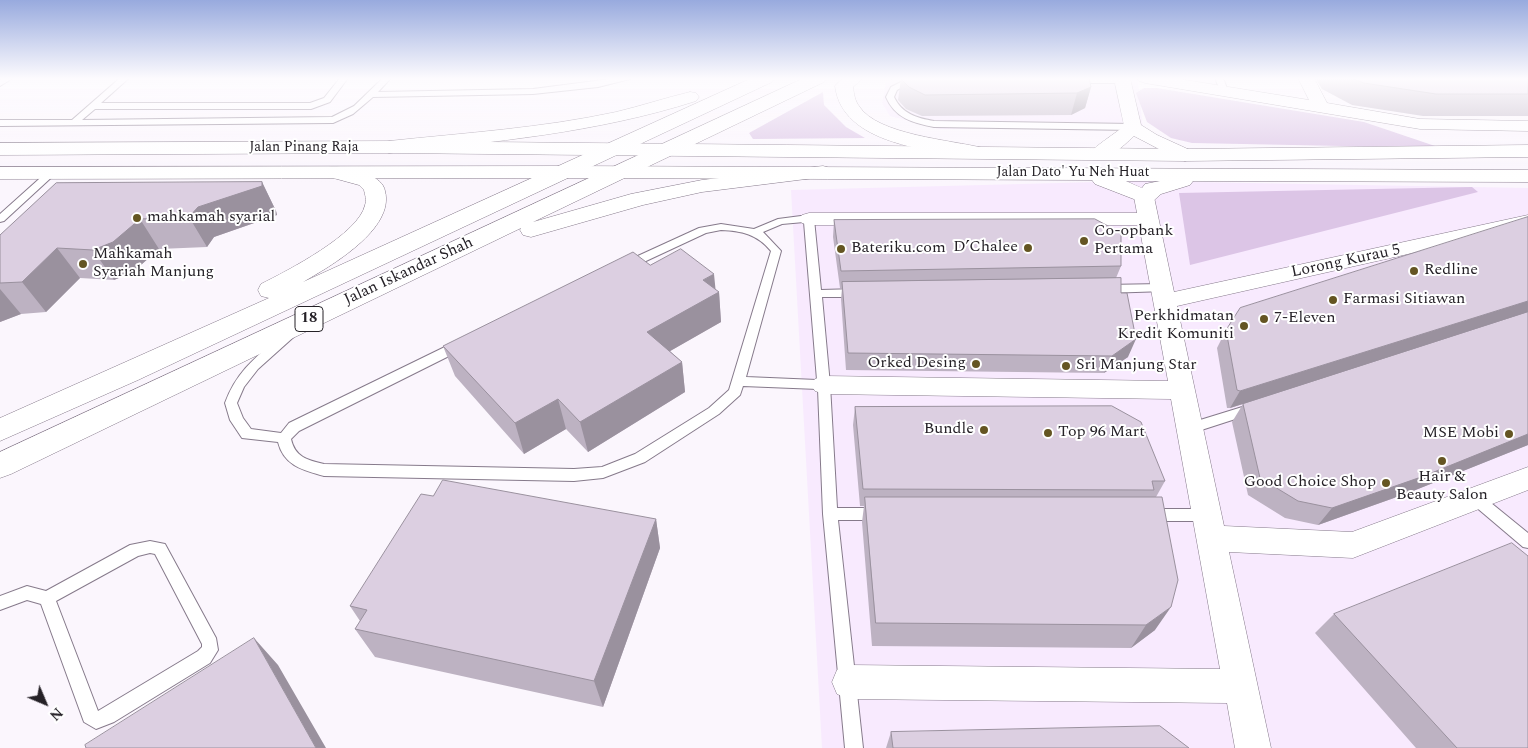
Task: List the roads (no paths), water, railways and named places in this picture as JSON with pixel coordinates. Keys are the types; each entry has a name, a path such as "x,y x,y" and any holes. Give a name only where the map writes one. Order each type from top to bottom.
{"main road":[{"path":"389,147 569,126 636,113"},
{"name":"Jalan Iskandar Shah","path":"0,466 404,274 702,113"},
{"name":"Jalan Iskandar Shah","path":"613,161 665,150 744,113"},
{"path":"854,113 869,124 890,134 976,152"},
{"name":"Jalan Pinang Raja","path":"0,150 389,147 613,161"},
{"name":"Jalan Dato' Yu Neh Huat","path":"665,150 1185,155 1528,152"},
{"name":"Jalan Pinang Raja","path":"0,174 563,172 613,161"},
{"name":"Jalan Dato' Yu Neh Huat","path":"613,161 823,172 1528,176"},
{"path":"0,423 275,288 339,248 372,217 376,207 376,198 374,188 366,181 332,172"},
{"name":"Jalan Iskandar Shah","path":"0,430 563,172"},
{"path":"404,274 566,218 639,199 702,186 823,172"},
{"path":"1069,173 1114,182 1146,208 1153,189 1163,185 1219,174"}],"street":[{"path":"1130,113 1133,127 1151,139 1185,155"},
{"path":"1351,113 1420,124 1528,126"},
{"path":"1099,153 1115,143 1133,127"},
{"path":"809,219 1146,208 1253,748"},
{"name":"Lorong Kurau 5","path":"1163,295 1528,221"},
{"path":"824,385 1182,390"},
{"path":"1209,526 1353,545 1528,478"},
{"path":"849,682 1241,686"}],"lane":[{"path":"73,122 84,113"},
{"path":"0,123 317,121 333,120 351,113"},
{"path":"900,113 918,122 944,124 1133,127"},
{"path":"0,219 51,173"},
{"path":"756,232 770,223 786,219 809,219 824,385 830,514 849,682 854,748"},
{"path":"721,227 743,228 756,232 768,241 776,251 735,392 714,411 640,458 603,472 574,475 324,470 299,463 286,451 284,438 294,426 539,306 703,230 721,227"},
{"path":"1090,289 1163,295"},
{"path":"815,294 864,293"},
{"path":"284,438 247,434 237,420 231,403 238,385 254,366 306,321"},
{"path":"738,381 824,385"},
{"path":"1189,429 1264,405"},
{"path":"1475,498 1528,542"},
{"path":"830,514 899,514"},
{"path":"1137,515 1209,526"},
{"path":"0,603 27,593 47,598 135,550 150,547 160,549 210,643 210,650 204,657 108,716 96,720 90,716 47,598"}],"place":[{"name":"mahkamah syarial","path":"137,218"},
{"name":"Co-opbank Pertama","path":"1084,241"},
{"name":"D’Chalee","path":"1028,248"},
{"name":"Bateriku.com","path":"841,249"},
{"name":"Mahkamah Syariah Manjung","path":"83,264"},
{"name":"Redline","path":"1414,271"},
{"name":"Farmasi Sitiawan","path":"1333,300"},
{"name":"7-Eleven","path":"1264,319"},
{"name":"Perkhidmatan Kredit Komuniti","path":"1244,326"},
{"name":"Orked Desing","path":"976,364"},
{"name":"Sri Manjung Star","path":"1066,366"},
{"name":"Bundle","path":"984,430"},
{"name":"Top 96 Mart","path":"1048,433"},
{"name":"MSE Mobi","path":"1509,434"},
{"name":"Hair & Beauty Salon","path":"1442,461"},
{"name":"Good Choice Shop","path":"1386,483"}]}
